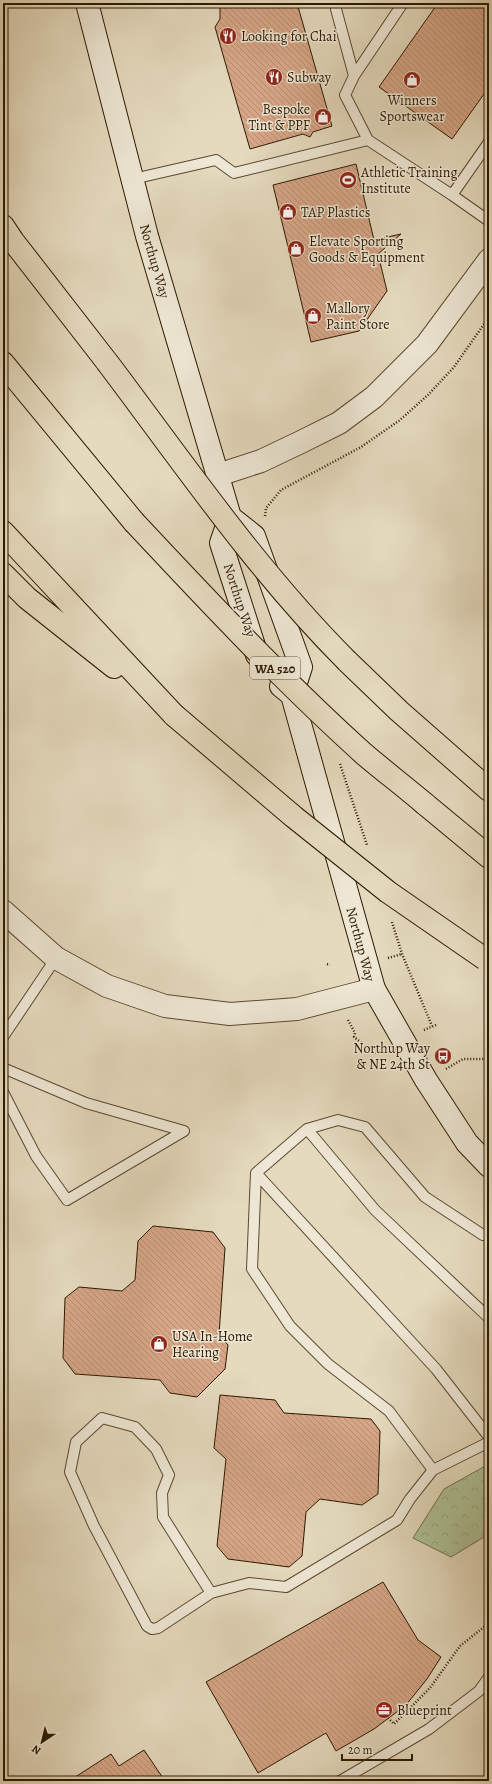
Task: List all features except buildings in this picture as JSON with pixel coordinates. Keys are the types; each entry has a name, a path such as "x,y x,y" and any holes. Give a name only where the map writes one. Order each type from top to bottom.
{"highway":[{"path":"3,226 254,555 290,598 347,661 399,712 489,790"},
{"path":"3,355 9,370"},
{"name":"WA 520","path":"9,370 134,522 223,617 364,754 489,857"},
{"path":"3,532 174,715"},
{"path":"3,574 27,598 174,715 294,817 381,887 487,961"}],"main road":[{"name":"Northup Way","path":"88,3 148,236 230,517 221,543 262,669 292,695 374,990 426,1080 467,1143 489,1166"},
{"path":"218,475 261,461 302,442 339,423 374,397 427,344 489,260"},
{"path":"230,517 254,536 301,667 292,695"},
{"path":"3,911 56,958 107,986 166,1006 230,1014 297,1009 374,990"}],"lane":[{"path":"336,3 336,9 354,76"},
{"path":"403,3 354,76 345,95 368,140 489,221"},
{"path":"133,179 216,160 234,173 368,140"},
{"path":"452,195 489,142"},
{"path":"3,1037 56,958"},
{"path":"3,1068 86,1103 184,1131 67,1200 36,1156 3,1092"},
{"path":"433,1470 389,1411 328,1364 290,1326 252,1269 256,1173 307,1129 338,1120 365,1127 425,1197 483,1235 489,1233"},
{"path":"307,1129 375,1210 489,1318"},
{"path":"256,1173 436,1369 489,1437"},
{"path":"212,1593 163,1517 162,1493 169,1475 156,1449 136,1427 102,1418 76,1442 70,1472 94,1526 147,1626 152,1629 158,1628 212,1593 249,1583 286,1587 397,1520 410,1498 433,1470 489,1442"},
{"path":"340,1781 429,1729 479,1691 489,1677"}],"path":[{"path":"281,490 360,447 400,420 428,395 454,366 489,317"},
{"path":"339,759 368,849"},
{"path":"390,917 402,954 432,1026 436,1025"},
{"path":"356,1033 354,1037 376,1054 379,1052"},
{"path":"426,1080 463,1059 489,1059"},
{"path":"388,1718 394,1724 430,1688 460,1646 489,1623"}],"green space":[{"path":"489,1464 489,1534 451,1557 413,1538 444,1489"}],"place":[{"name":"Looking for Chai","path":"228,36"},
{"name":"Subway","path":"274,77"},
{"name":"Winners Sportswear","path":"412,80"},
{"name":"Bespoke Tint & PPF","path":"323,117"},
{"name":"Athletic Training Institute","path":"348,180"},
{"name":"TAP Plastics","path":"288,212"},
{"name":"Elevate Sporting Goods & Equipment","path":"296,249"},
{"name":"Mallory Paint Store","path":"313,316"},
{"name":"Northup Way & NE 24th St","path":"443,1056"},
{"name":"USA In-Home Hearing","path":"159,1344"},
{"name":"Blueprint","path":"384,1710"}]}
